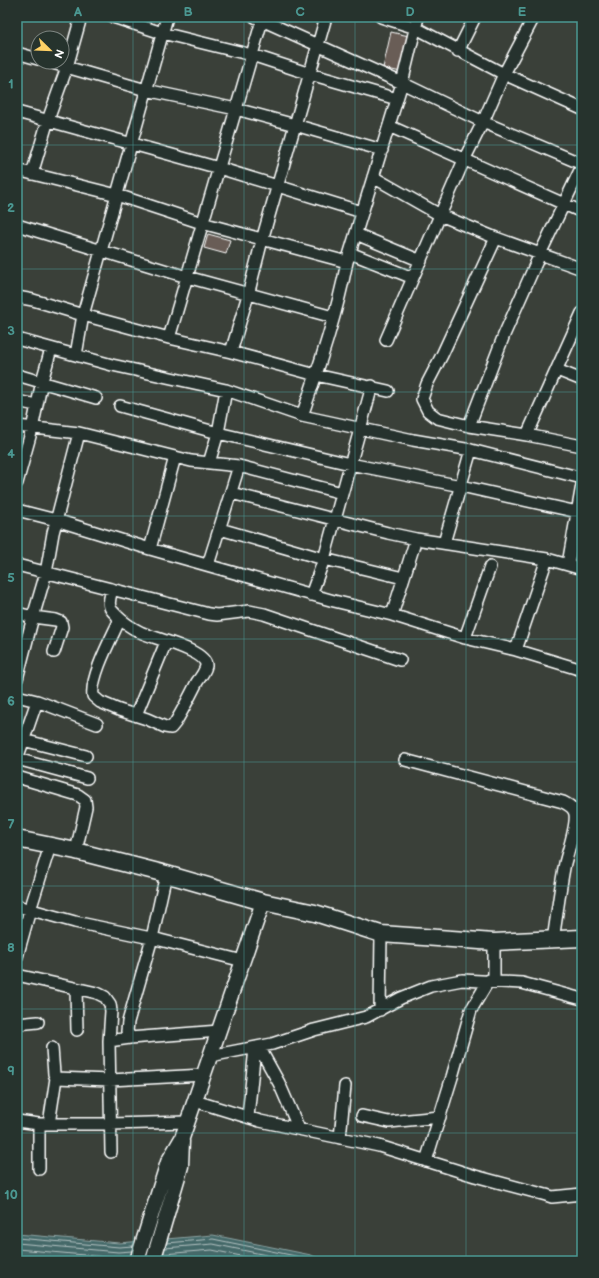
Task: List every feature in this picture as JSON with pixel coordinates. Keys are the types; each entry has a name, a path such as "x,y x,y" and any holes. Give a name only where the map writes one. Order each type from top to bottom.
{"main road":[{"path":"17,839 76,851 166,874 263,902 315,913 381,934 494,942 582,938"}],"street":[{"path":"70,55 80,17"},
{"path":"113,17 162,33 252,55 310,74 397,99"},
{"path":"76,355 83,315 167,17"},
{"path":"231,352 326,17"},
{"path":"381,17 417,23 458,51 504,74 582,109"},
{"path":"458,51 475,17"},
{"path":"386,340 464,160 483,122 504,74 534,17"},
{"path":"169,338 252,55 260,18 483,122 582,165 504,335 469,426"},
{"path":"302,416 316,375 343,281 348,258 402,83 417,23"},
{"path":"17,53 30,57"},
{"path":"70,68 146,90 236,109 382,150"},
{"path":"32,174 48,120 66,70"},
{"path":"17,112 219,168 362,212"},
{"path":"389,126 582,212"},
{"path":"17,170 118,195 202,223 262,240 348,258 413,278"},
{"path":"373,177 440,215 496,238 582,268"},
{"path":"17,225 248,295 333,317"},
{"path":"356,234 421,261"},
{"path":"496,238 427,384 422,399 428,411 437,418 469,426 527,435 582,446"},
{"path":"17,297 33,300 169,338 231,352 316,375 372,386 388,391"},
{"path":"527,435 581,319"},
{"path":"17,339 128,369 226,390 302,416 413,440 471,450 582,478"},
{"path":"17,483 32,429 36,405 51,349"},
{"path":"557,370 582,380"},
{"path":"17,375 42,381 96,398"},
{"path":"311,595 324,559 372,386"},
{"path":"209,463 218,432 226,390"},
{"path":"17,401 36,405"},
{"path":"120,406 218,432 350,464 580,512"},
{"path":"17,426 32,429 79,432 191,461 239,466 342,493"},
{"path":"17,679 46,573 52,533 79,432"},
{"path":"444,543 471,450"},
{"path":"150,549 175,457"},
{"path":"208,565 239,466"},
{"path":"568,564 580,512 582,485"},
{"path":"231,493 334,520 416,539 547,559 582,569"},
{"path":"17,510 56,520 150,549 311,595 392,615 466,638 516,650 582,670"},
{"path":"220,529 324,559 403,578"},
{"path":"392,615 416,539"},
{"path":"516,650 547,559"},
{"path":"17,566 209,614 217,615 249,611 264,614 400,660"},
{"path":"466,638 490,567"},
{"path":"112,589 109,603 110,607 120,619 139,632 178,645 201,656 205,661 206,666 171,728 100,702 93,696 92,690 96,675 120,619"},
{"path":"17,613 61,622 62,627 54,652"},
{"path":"136,715 166,642"},
{"path":"17,696 37,701 97,724"},
{"path":"37,701 17,759 86,778"},
{"path":"23,740 86,756"},
{"path":"405,760 562,802 574,809 576,815 565,865 553,940"},
{"path":"17,777 78,795 85,800 86,807 76,851"},
{"path":"17,957 50,846"},
{"path":"130,1038 127,1031 128,1022 152,938 166,874"},
{"path":"153,1261 182,1138 263,902"},
{"path":"17,906 75,922 152,938 243,961"},
{"path":"380,1010 381,934"},
{"path":"426,1161 471,1010 491,981 494,942"},
{"path":"17,975 76,989 97,992 105,997 110,1004 109,1041 111,1152"},
{"path":"210,1056 257,1048 314,1030 366,1017 401,998 431,986 462,980 522,983 582,999"},
{"path":"76,989 77,1030"},
{"path":"17,1024 38,1022"},
{"path":"109,1041 219,1031"},
{"path":"39,1169 44,1124 56,1078 54,1074 52,1048"},
{"path":"248,1117 257,1048"},
{"path":"257,1048 279,1083 299,1129"},
{"path":"56,1078 110,1080 204,1076"},
{"path":"340,1138 345,1086"},
{"path":"195,1101 260,1121 379,1146 475,1176 552,1197 582,1194"},
{"path":"362,1116 389,1122 440,1117"},
{"path":"17,1121 44,1124 188,1122"},
{"path":"137,1261 175,1164"}],"water":[{"path":"17,1234 119,1243 213,1235 311,1255 325,1261 17,1261"}],"building":[{"path":"391,32 409,36 401,72 383,68"},
{"path":"208,234 230,240 226,254 204,248"}]}
